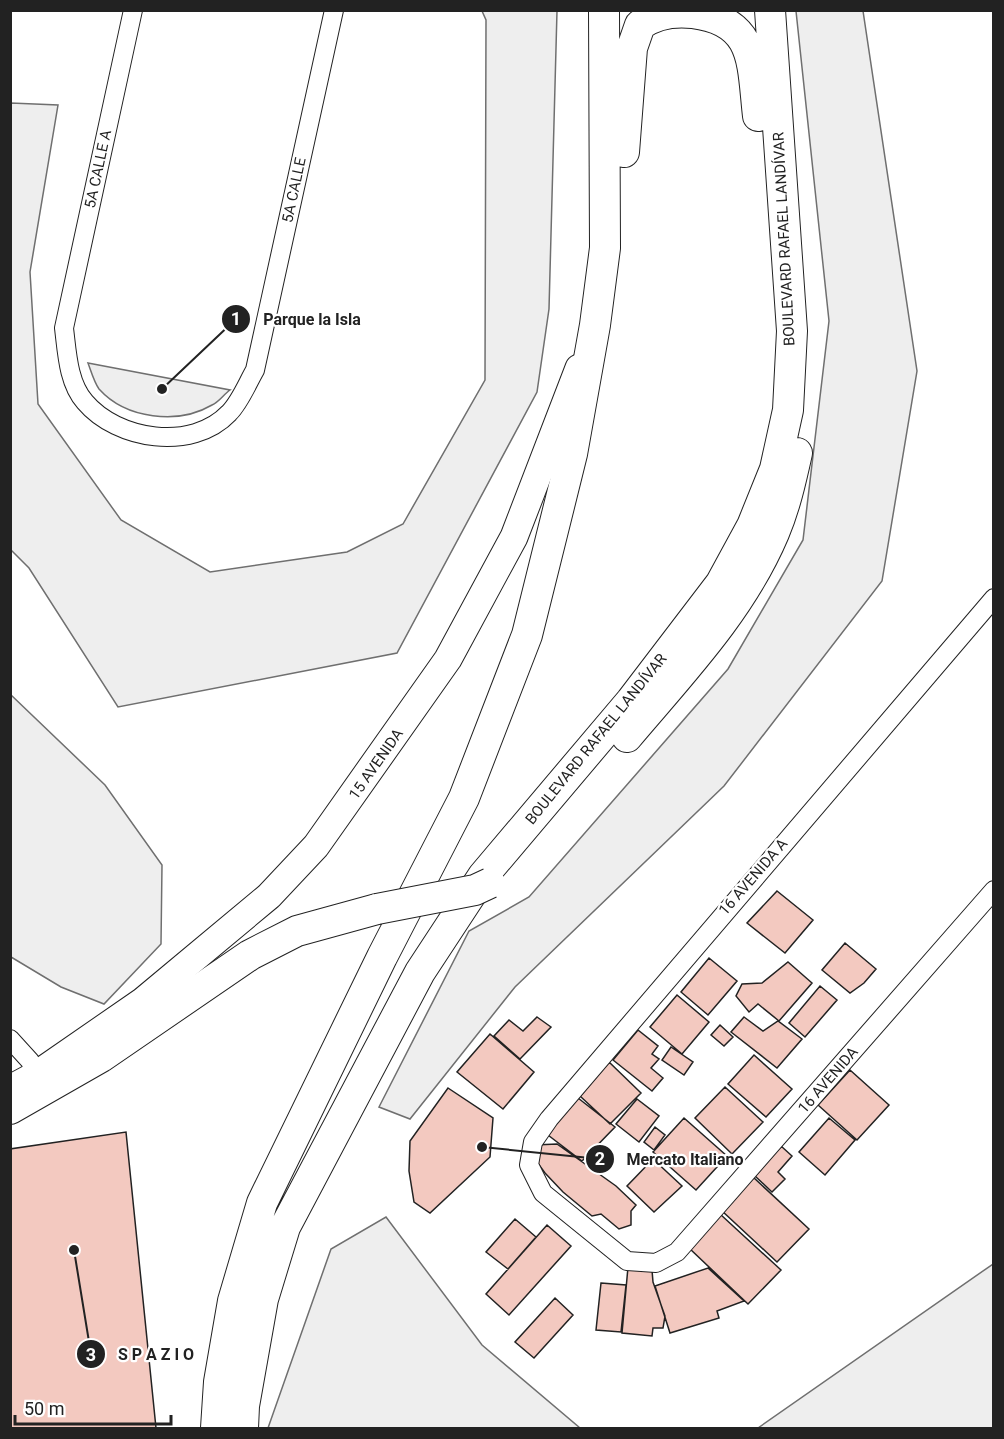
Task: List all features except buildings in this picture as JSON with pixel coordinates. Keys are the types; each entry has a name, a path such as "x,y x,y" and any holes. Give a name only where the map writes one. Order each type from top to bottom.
{"main road":[{"path":"216,1428 219,1382 233,1301 262,1203 382,957 449,831 518,662 547,564 572,454 595,326 605,248 604,10"},
{"name":"BOULEVARD RAFAEL LANDÍVAR","path":"243,1428 244,1406 263,1299 285,1227 420,972 483,876 631,701 721,583 752,526 776,469 788,410 792,330 770,10"},
{"path":"10,1109 101,1057 250,955 277,940 318,924 357,914 475,890 512,869 545,835 718,629 752,574 777,526 788,493 807,405 810,377 808,320 798,247 762,146 750,52 738,31 730,23 708,15 686,12 657,15 640,25 632,48 622,189 605,248"}],"street":[{"name":"5A CALLE A","path":"133,10 64,328 68,366 84,401 110,424 132,433 187,435 210,426 228,414 255,370"},
{"name":"5A CALLE","path":"255,370 334,10"},
{"name":"15 AVENIDA","path":"10,1089 36,1075 143,1001 269,896 316,846 350,801 448,659 514,537 595,326"},
{"name":"16 AVENIDA A","path":"656,1263 627,1261 543,1193 529,1165 533,1142 549,1119 993,598"},
{"name":"16 AVENIDA","path":"656,1263 677,1252 993,890"},
{"path":"10,1040 30,1061 36,1075"}],"shaded area":[{"path":"482,11 557,11 549,309 537,392 397,653 118,707 29,568 11,550 11,103 58,105 30,272 38,404 121,520 210,572 347,552 403,524 485,380 486,20"},
{"path":"796,11 863,11 917,371 882,581 724,786 515,987 410,1119 379,1107 469,931 529,897 728,669 803,540 829,321"},
{"path":"88,363 230,390 215,404 198,411 168,417 153,416 138,413 110,399 97,386"},
{"path":"10,694 105,785 162,865 161,944 104,1004 61,987 11,957"},
{"path":"386,1217 482,1345 580,1428 268,1428 331,1249"},
{"path":"993,1264 993,1428 758,1428"}],"place":[{"name":"Parque la Isla","path":"162,389"},
{"name":"Mercato Italiano","path":"482,1147"},
{"name":"S P A Z I O","path":"74,1250"}]}
